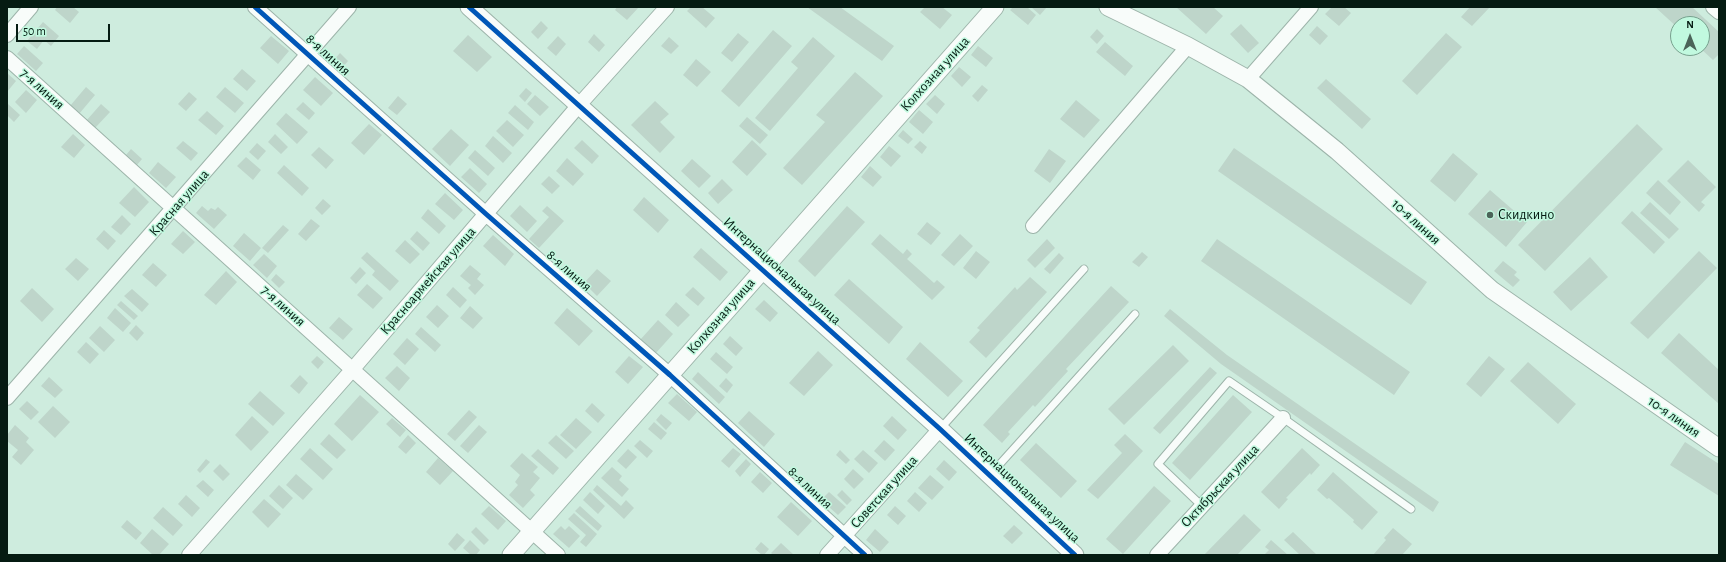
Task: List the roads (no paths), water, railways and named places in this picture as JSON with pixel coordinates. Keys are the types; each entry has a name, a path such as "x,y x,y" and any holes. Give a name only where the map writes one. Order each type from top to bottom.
{"street":[{"path":"7,35 31,7"},
{"name":"8-я линия","path":"255,7 309,53 486,214 670,374 865,555"},
{"name":"Красная улица","path":"7,398 175,208 349,7"},
{"name":"Интернациональная улица","path":"469,7 940,429 1075,555"},
{"name":"Красноармейская улица","path":"189,555 352,370 579,105 667,7"},
{"name":"Колхозная улица","path":"511,555 995,7"},
{"name":"10-я линия","path":"1108,7 1188,46 1248,79 1337,151 1492,290 1719,448"},
{"path":"1248,79 1311,7"},
{"path":"1713,7 1719,12"},
{"path":"1033,226 1188,46"},
{"name":"7-я линия","path":"7,58 558,555"},
{"name":"Октябрьская улица","path":"1157,555 1283,418"},
{"name":"Советская улица","path":"827,555 940,429"}],"lane":[{"path":"940,429 1084,269"},
{"path":"990,475 1135,314"},
{"path":"1202,506 1158,464 1229,381 1411,509"}],"place":[{"name":"Скидкино","path":"1490,215"}]}
